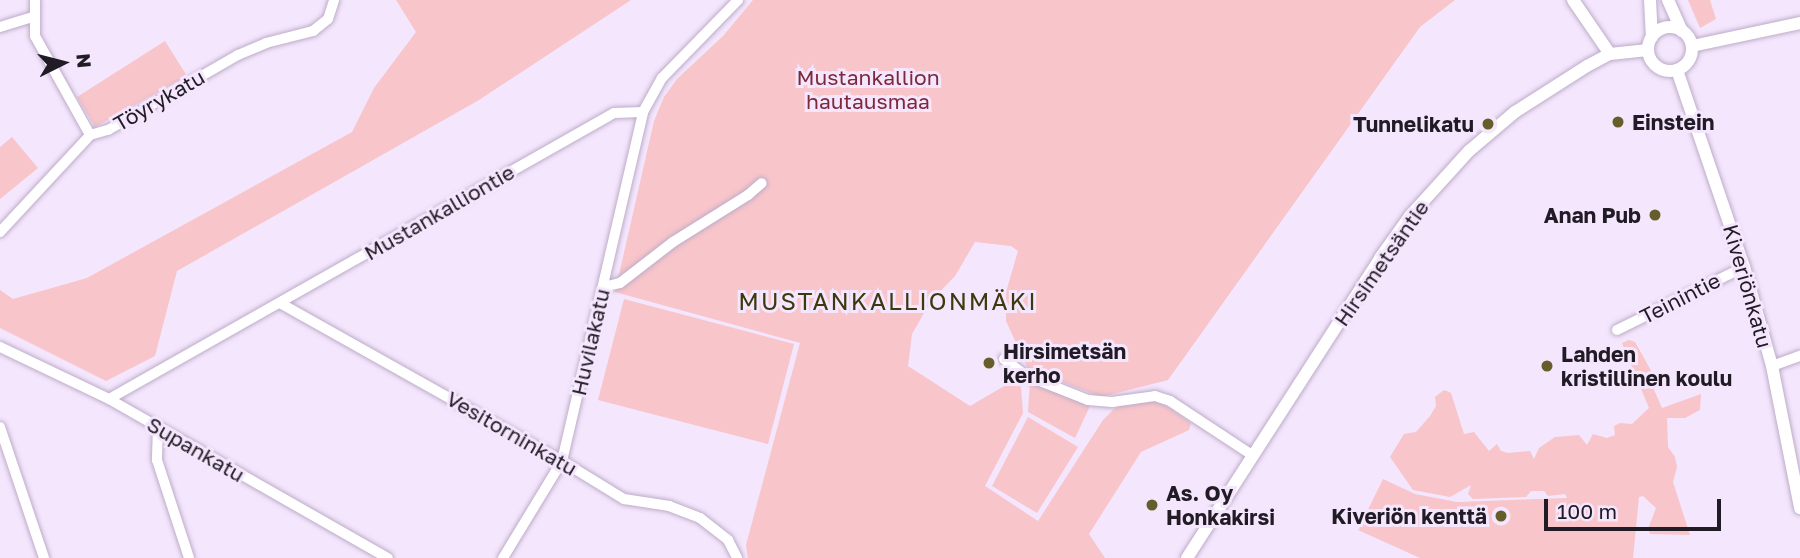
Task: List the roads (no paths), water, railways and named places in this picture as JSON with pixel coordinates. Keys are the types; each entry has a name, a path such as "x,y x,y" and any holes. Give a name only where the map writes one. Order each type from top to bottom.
{"street":[{"path":"34,0 33,17 42,52 90,135"},
{"name":"Töyrykatu","path":"0,232 90,135 108,130 238,55 266,43 313,31 328,19 334,0"},
{"path":"643,112 662,78 738,0"},
{"path":"1573,0 1610,54"},
{"path":"1650,0 1652,37 1648,50 1658,67 1677,70 1688,61 1692,46 1668,0"},
{"path":"0,27 33,17"},
{"path":"1692,46 1800,23"},
{"path":"1652,37 1664,28 1682,31"},
{"name":"Hirsimetsäntie","path":"1187,558 1410,216 1469,151 1515,112 1610,54 1648,50"},
{"name":"Kiveriönkatu","path":"1677,70 1744,267 1772,366 1800,508"},
{"name":"Huvilakatu","path":"503,558 562,461 643,112"},
{"name":"Mustankalliontie","path":"109,399 614,113 643,112"},
{"path":"603,288 620,283 673,242 762,183"},
{"name":"Teinintie","path":"1617,330 1744,267"},
{"name":"Vesitorninkatu","path":"281,303 562,461 624,499 670,506 700,518 728,540 737,558"},
{"name":"Supankatu","path":"0,347 109,399 388,558"},
{"path":"1772,366 1800,356"},
{"path":"1004,359 1025,374 1088,400 1112,402 1155,396 1170,401 1252,455"},
{"path":"0,427 44,558"},
{"path":"158,428 158,460 189,558"}],"place":[{"name":"Einstein","path":"1618,122"},
{"name":"Tunnelikatu","path":"1488,124"},
{"name":"Anan Pub","path":"1655,215"},
{"name":"Hirsimetsän kerho","path":"989,363"},
{"name":"Lahden kristillinen koulu","path":"1547,366"},
{"name":"As. Oy Honkakirsi","path":"1152,505"},
{"name":"Kiveriön kenttä","path":"1501,516"}],"district":[{"name":"MUSTANKALLIONMÄKI","path":"888,301"}],"park label":[{"name":"Mustankallion hautausmaa","path":"868,89"}]}
